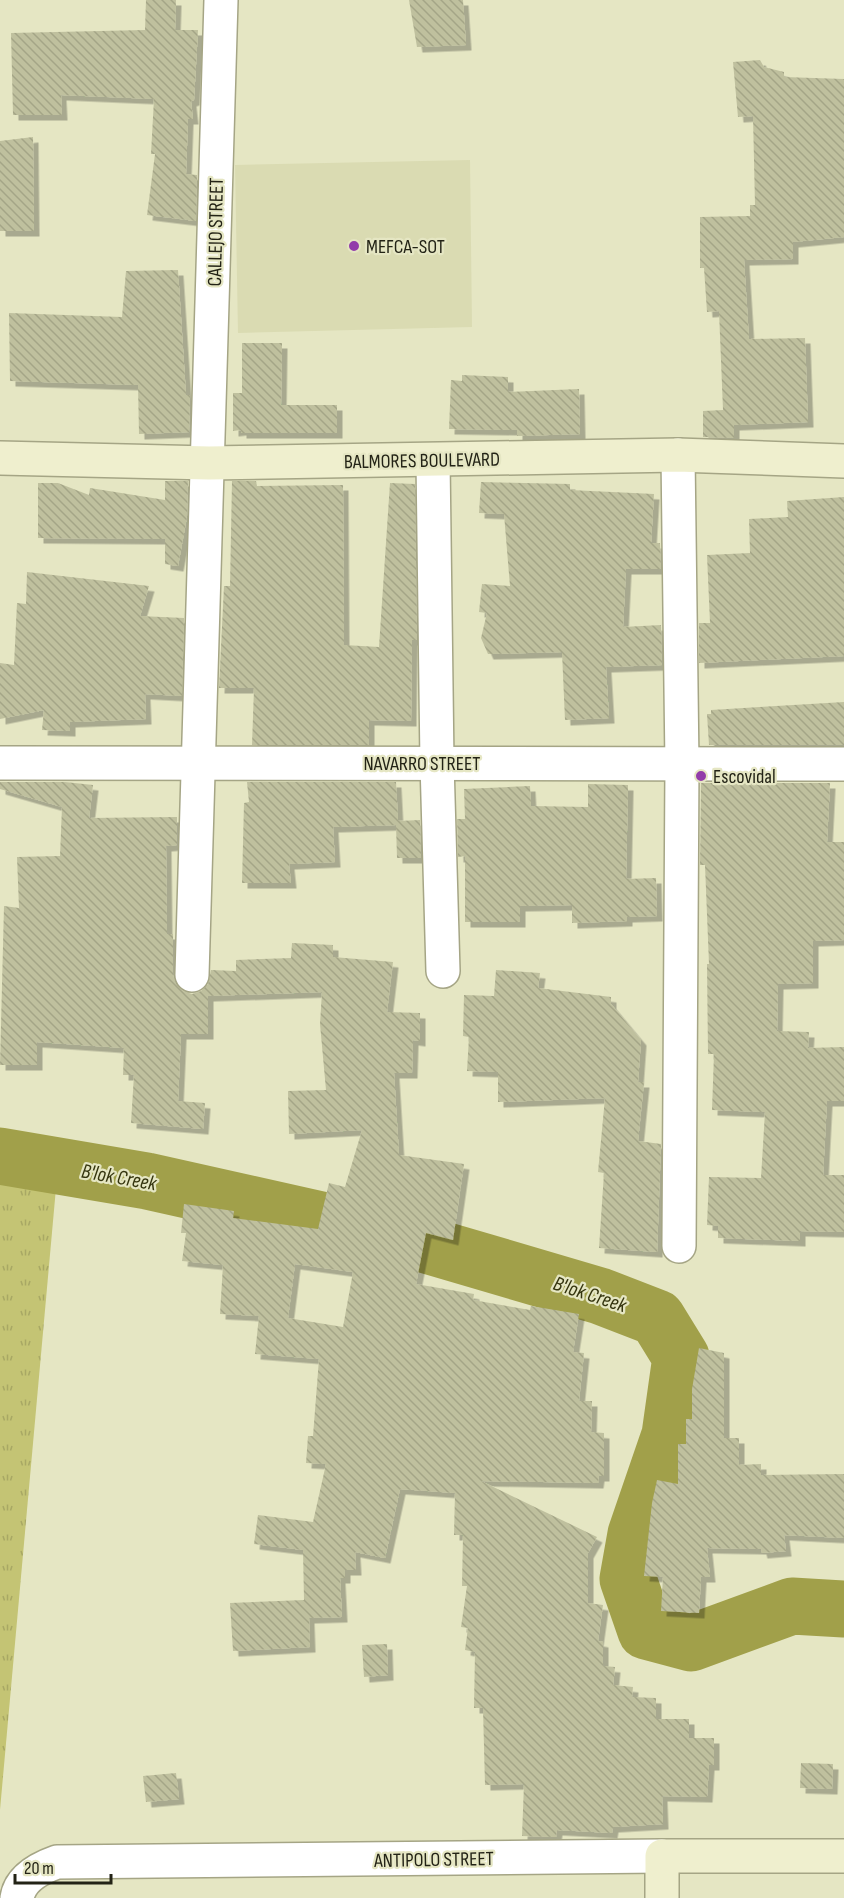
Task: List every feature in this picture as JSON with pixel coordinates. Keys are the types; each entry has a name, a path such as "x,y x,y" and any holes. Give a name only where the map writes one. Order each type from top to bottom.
{"main road":[{"name":"BALMORES BOULEVARD","path":"0,458 209,463 678,455 844,460"},
{"name":"ANTIPOLO STREET","path":"662,1856 844,1857"},
{"path":"662,1856 662,1898"}],"street":[{"name":"CALLEJO STREET","path":"192,975 221,0"},
{"path":"678,455 682,765 680,1246"},
{"path":"433,460 437,763 444,970"},
{"name":"NAVARRO STREET","path":"0,763 844,764"},
{"name":"ANTIPOLO STREET","path":"22,1888 39,1868 57,1862 662,1856"}],"shaded area":[{"name":"MEFCA-SOT","path":"470,160 472,327 238,333 235,165"}],"green space":[{"path":"0,1172 56,1188 0,1810"}],"building":[{"path":"146,0 176,0 175,30 198,30 194,100 191,101 193,119 188,119 186,174 197,175 196,221 147,215 155,154 151,154 154,99 61,95 62,115 13,115 11,33 145,30"},
{"path":"409,0 463,0 466,45 417,47"},
{"path":"760,60 764,67 784,72 784,77 844,79 844,237 793,242 793,259 744,260 749,339 805,338 808,422 734,425 734,438 703,437 703,411 723,410 719,311 707,312 704,268 700,268 700,217 750,216 750,205 755,205 753,116 738,117 733,62"},
{"path":"33,137 34,231 0,231 0,141"},
{"path":"178,270 186,395 190,395 189,432 139,434 138,385 10,381 9,313 122,317 126,271"},
{"path":"242,343 282,343 281,405 337,405 337,433 241,433 241,430 233,431 233,393 242,393"},
{"path":"462,375 508,377 508,392 579,389 580,434 517,436 517,430 449,429 451,380 462,381"},
{"path":"165,481 188,481 187,517 178,566 165,564 165,539 38,538 38,483 58,483 89,495 90,488 165,500"},
{"path":"232,481 256,481 257,486 343,485 344,645 379,647 390,483 415,484 417,640 412,640 411,721 369,720 369,745 252,745 254,688 219,688 224,586 230,586"},
{"path":"481,482 570,484 570,490 654,494 651,543 660,543 661,569 626,569 623,627 661,625 662,665 606,667 609,718 565,720 562,652 488,654 481,638 487,613 479,612 482,584 510,586 504,514 479,513"},
{"path":"844,497 844,656 699,663 699,623 710,623 707,555 750,553 749,519 788,517 787,501"},
{"path":"27,572 149,586 140,616 184,618 182,696 145,694 146,719 70,722 70,731 42,730 44,710 0,719 0,663 14,665 17,603 26,604"},
{"path":"844,702 844,745 709,745 707,714 711,714 711,710"},
{"path":"0,782 65,782 93,785 89,818 177,817 177,845 166,846 167,934 173,934 173,975 176,984 183,991 192,994 201,991 208,984 211,970 236,971 236,960 291,958 292,943 333,945 333,957 393,962 387,1012 420,1013 420,1041 413,1040 412,1073 394,1073 399,1155 464,1164 453,1240 426,1233 416,1284 474,1294 473,1300 530,1310 531,1306 579,1314 573,1352 584,1353 579,1401 592,1401 591,1432 604,1433 604,1476 599,1476 598,1483 481,1481 597,1537 588,1553 588,1603 603,1605 598,1641 603,1642 603,1666 615,1667 613,1685 633,1687 632,1697 656,1698 656,1719 689,1719 689,1738 714,1738 714,1765 709,1765 707,1797 662,1796 663,1824 613,1827 612,1833 557,1830 556,1837 522,1836 524,1784 485,1785 483,1708 474,1708 475,1652 465,1650 468,1628 461,1627 467,1586 462,1586 463,1535 454,1535 455,1493 400,1489 385,1558 355,1552 356,1570 345,1570 345,1578 340,1578 342,1617 309,1618 310,1647 233,1651 230,1603 304,1600 303,1550 254,1544 258,1515 313,1522 326,1464 306,1463 308,1436 313,1436 319,1359 255,1354 259,1316 220,1314 223,1265 182,1261 186,1233 181,1233 184,1204 234,1211 233,1218 318,1229 329,1183 345,1187 362,1130 289,1134 288,1091 326,1090 320,1024 322,992 208,996 208,1034 181,1034 178,1101 205,1103 203,1129 131,1123 134,1075 123,1075 124,1048 37,1042 37,1065 0,1065 4,906 19,908 17,857 60,856 62,807 0,789","holes":["295,1264 353,1272 343,1327 288,1318"]},
{"path":"247,782 396,782 398,821 420,820 421,858 397,858 396,825 333,827 335,862 289,864 291,883 242,883 244,803 249,802"},
{"path":"701,783 830,783 827,842 844,842 844,940 813,941 813,983 778,984 777,1031 809,1032 808,1048 844,1047 844,1101 827,1101 823,1175 844,1175 844,1232 800,1231 800,1241 718,1238 718,1226 707,1225 709,1177 761,1178 765,1112 712,1110 714,1054 708,1054 707,964 709,964 705,865 700,865"},
{"path":"588,784 628,785 626,879 656,878 657,916 627,917 627,921 572,923 572,905 520,906 520,922 465,922 465,856 458,857 457,819 465,819 464,789 530,786 531,806 588,807"},
{"path":"496,970 540,973 538,988 611,997 611,1004 641,1040 638,1082 644,1082 638,1141 661,1144 657,1252 599,1248 604,1173 598,1172 605,1098 498,1102 498,1072 467,1071 469,1037 463,1036 464,995 494,996"},
{"path":"699,1348 724,1353 724,1438 739,1438 739,1465 761,1464 761,1475 844,1474 844,1538 784,1535 786,1551 762,1553 761,1549 707,1548 710,1577 701,1577 699,1613 661,1611 663,1577 644,1576 652,1503 657,1480 678,1484 678,1444 686,1444 686,1419 692,1419 692,1389"},
{"path":"387,1644 388,1675 364,1677 362,1645"},
{"path":"801,1763 833,1764 832,1789 800,1788"},
{"path":"176,1773 179,1799 146,1802 143,1776"}],"waterway":[{"name":"B'lok Creek","path":"0,1156 147,1181 406,1239 600,1296 657,1318 681,1357 670,1435 636,1534 628,1579 646,1631 691,1643 792,1606 844,1609"}],"place":[{"name":"MEFCA-SOT","path":"354,246"},
{"name":"Escovidal","path":"701,776"}]}
